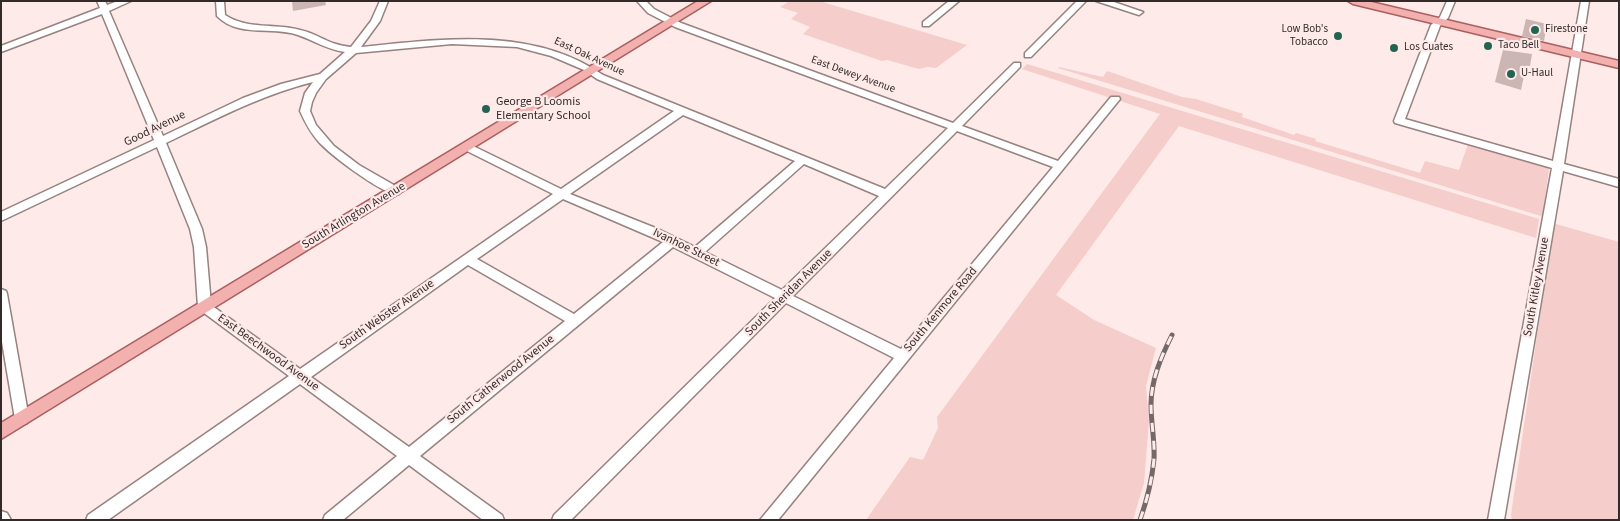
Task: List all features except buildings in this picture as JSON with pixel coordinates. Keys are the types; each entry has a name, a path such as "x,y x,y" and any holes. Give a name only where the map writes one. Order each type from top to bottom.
{"main road":[{"name":"South Arlington Avenue","path":"1,432 706,1"},
{"path":"1352,1 1619,64"}],"street":[{"path":"1,49 103,6 127,1"},
{"name":"East Oak Avenue","path":"220,1 221,16 231,23 244,27 298,32 331,46 353,50 434,42 512,43 545,50 681,111 888,196"},
{"path":"384,1 376,19 353,50 312,91 305,106 306,114 322,139 334,152 395,191"},
{"name":"East Dewey Avenue","path":"640,1 651,11 672,22 1061,166"},
{"path":"926,24 955,1"},
{"path":"1028,55 1082,1"},
{"path":"1100,1 1139,12"},
{"path":"1451,1 1444,18 1436,25 1399,121 1619,183"},
{"name":"South Kitley Avenue","path":"1496,520 1585,1"},
{"name":"East Beechwood Avenue","path":"103,6 199,242 205,307 496,520"},
{"name":"South Sheridan Avenue","path":"560,520 1017,66"},
{"name":"Good Avenue","path":"1,217 253,97 285,86 325,76"},
{"name":"South Kenmore Road","path":"768,520 1061,166 1114,99"},
{"name":"South Webster Avenue","path":"94,520 681,111"},
{"name":"Ivanhoe Street","path":"467,147 560,194 637,224 786,296 903,356"},
{"path":"698,254 802,160"},
{"name":"South Catherwood Avenue","path":"331,520 672,241"},
{"path":"467,259 574,320"},
{"path":"1,294 22,419"}],"shaded area":[{"path":"790,1 819,1 967,45 936,68 927,67 919,69 887,60 882,61 803,34 810,27 791,19 798,13 780,7"},
{"path":"1027,64 1539,219 1536,238 1179,126 1056,295 1094,320 1156,348 1146,386 1149,421 1144,483 1133,520 866,520 910,457 923,460 938,428 937,417 1160,114 1022,69"},
{"path":"1059,67 1103,77 1107,71 1182,97 1196,99 1243,114 1242,117 1294,135 1296,133 1316,139 1315,141 1420,173 1425,161 1459,170 1468,144 1544,165 1549,169 1543,214 1541,216"},
{"path":"1556,224 1619,242 1619,520 1512,520 1511,515 1553,225"}],"railway":[{"path":"1140,520 1149,490 1154,459 1151,396 1161,360 1172,335"}],"place":[{"name":"Firestone","path":"1535,30"},
{"name":"Low Bob's Tobacco","path":"1338,36"},
{"name":"Taco Bell","path":"1488,46"},
{"name":"Los Cuates","path":"1394,48"},
{"name":"U-Haul","path":"1511,74"},
{"name":"George B Loomis Elementary School","path":"486,109"}]}
